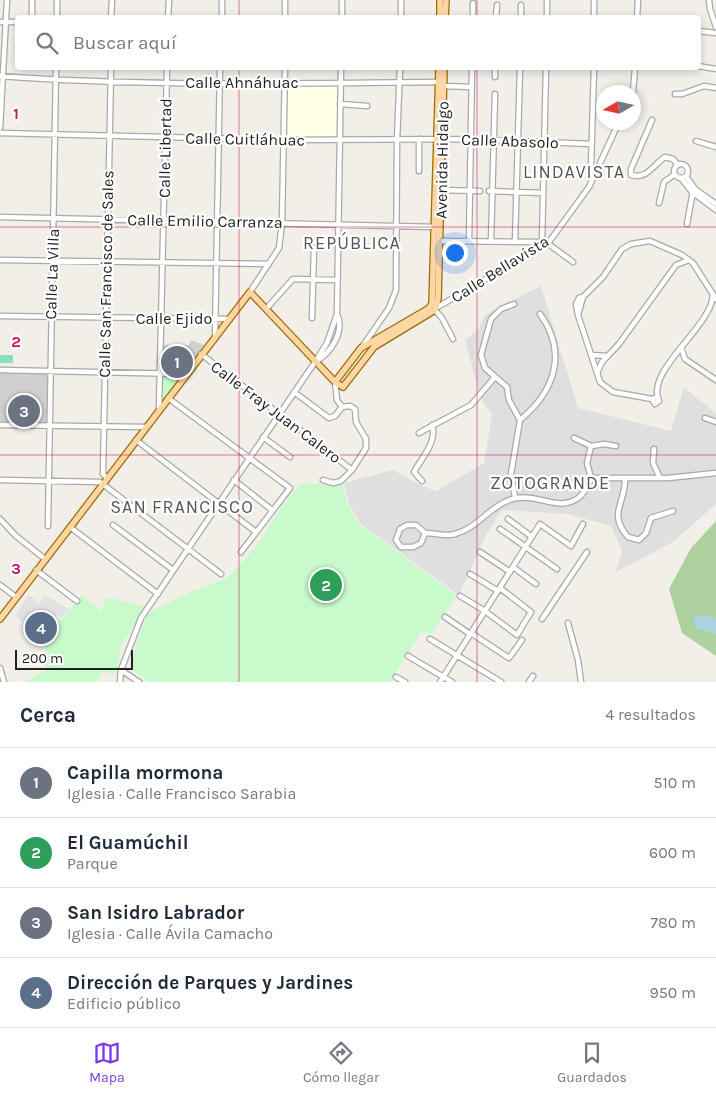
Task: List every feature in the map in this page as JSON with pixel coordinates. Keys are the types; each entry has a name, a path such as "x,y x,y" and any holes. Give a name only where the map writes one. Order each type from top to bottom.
{"main road":[{"path":"440,0 440,15"},
{"path":"445,15 446,0"},
{"name":"Avenida Hidalgo","path":"439,70 442,83"},
{"name":"Avenida Hidalgo","path":"436,309 439,139 444,70"},
{"name":"Avenida Hidalgo","path":"335,382 361,348 428,309 432,304 440,241 437,227 441,190 439,139"},
{"path":"0,619 250,292 315,362 335,382 343,387 374,347 436,309"}],"street":[{"path":"0,128 1,79 7,0"},
{"path":"32,0 32,15"},
{"path":"57,0 57,15"},
{"path":"111,15 112,0"},
{"path":"168,15 169,0"},
{"path":"222,0 222,15"},
{"path":"285,0 285,15"},
{"path":"342,0 342,15"},
{"path":"401,0 401,15"},
{"path":"547,0 547,15"},
{"path":"594,0 594,15"},
{"path":"637,15 638,0"},
{"path":"709,0 711,15 716,26"},
{"path":"473,3 473,15"},
{"path":"496,15 497,4"},
{"path":"521,5 521,15"},
{"path":"0,22 15,22"},
{"path":"701,31 716,33"},
{"path":"701,66 716,69"},
{"name":"Calle La Villa","path":"48,526 56,70"},
{"name":"Calle San Francisco de Sales","path":"105,481 103,474 110,70"},
{"name":"Calle Libertad","path":"159,409 167,70"},
{"path":"215,336 220,70"},
{"path":"250,292 279,248 282,223 285,70"},
{"path":"120,682 121,670 141,618 327,343 337,314 341,70"},
{"path":"361,348 389,308 396,290 397,140 400,70"},
{"path":"468,241 472,70"},
{"path":"495,77 496,70"},
{"path":"515,242 520,70"},
{"path":"545,243 543,193 546,70"},
{"path":"592,180 591,144 594,70"},
{"path":"634,85 635,70"},
{"name":"Calle Ahnáhuac","path":"1,79 219,83 400,82 442,83 471,87"},
{"path":"675,94 682,94 704,86 716,88"},
{"path":"491,241 492,199 490,191 493,179 495,94"},
{"path":"340,104 367,106"},
{"path":"652,120 631,169 631,175 649,172 665,157 673,159 678,165 686,167 688,171 684,177"},
{"name":"Calle Bellavista","path":"436,309 545,243 592,180 615,130"},
{"name":"Calle Cuitláhuac","path":"0,133 219,139 340,139"},
{"name":"Calle Abasolo","path":"340,139 470,139 591,144"},
{"path":"418,171 419,139"},
{"path":"696,141 716,147"},
{"path":"676,174 674,170 678,165"},
{"path":"676,174 684,177 693,190 716,210"},
{"path":"659,203 664,182 676,174"},
{"path":"441,190 480,191"},
{"path":"693,190 716,204"},
{"path":"687,224 693,190"},
{"path":"490,191 543,193"},
{"name":"Calle Emilio Carranza","path":"0,217 437,227"},
{"path":"440,241 545,243 573,262"},
{"path":"650,242 674,252 689,260 698,269 714,297 713,308 672,359 663,375 655,398 613,392 603,385 597,374 576,304 579,298 583,297 603,277 622,249 631,244 650,242"},
{"path":"312,318 314,248"},
{"path":"674,252 676,265"},
{"path":"0,260 270,264"},
{"path":"597,374 600,364 619,344 676,265 689,260"},
{"path":"266,309 293,279 337,280"},
{"path":"514,304 495,313 486,330 481,355 485,368 507,387 509,400 520,420"},
{"path":"436,309 453,339"},
{"path":"515,498 511,474 520,420 546,391 554,373 555,346 551,333 540,314"},
{"name":"Calle Ejido","path":"0,316 228,319"},
{"path":"681,347 685,359"},
{"name":"Calle Fray Juan Calero","path":"201,354 352,470"},
{"path":"592,355 607,356"},
{"path":"672,359 685,359 716,380"},
{"path":"0,370 186,374"},
{"path":"419,433 471,405 495,378"},
{"path":"323,480 333,483 341,480 352,470 367,443 356,422 353,407 342,407 338,403 335,382"},
{"path":"336,396 343,387"},
{"path":"294,392 329,418 335,416 342,407"},
{"path":"168,398 290,488 241,552"},
{"path":"705,418 716,422"},
{"path":"0,425 145,427"},
{"path":"422,481 414,472 428,450 433,430 432,425"},
{"path":"263,437 290,457"},
{"path":"574,438 591,446 604,444 616,446"},
{"path":"136,440 256,532"},
{"path":"425,534 421,542 413,547 401,547 396,540 400,529 407,525 416,525 425,534 447,535 459,533 493,508 515,498 529,497 565,504 580,496 591,478 587,463 591,446"},
{"path":"654,449 653,463 660,478"},
{"path":"591,478 660,478 716,473"},
{"path":"625,478 624,492 617,513 620,526 628,537 634,540 644,537 651,518 673,511"},
{"path":"0,480 105,481 221,574"},
{"path":"234,480 272,510"},
{"path":"0,519 16,536 45,559"},
{"path":"508,519 532,536"},
{"path":"442,680 540,524 571,546 583,524"},
{"path":"113,525 173,570"},
{"path":"70,527 158,594"},
{"path":"500,529 557,570"},
{"path":"480,552 510,572"},
{"path":"542,619 587,552"},
{"path":"513,567 536,584"},
{"path":"36,570 76,601"},
{"path":"460,596 485,611 517,635 531,612 499,589 470,574"},
{"path":"0,585 16,597"},
{"path":"445,617 509,658 522,640"},
{"path":"568,623 578,660 581,682"},
{"path":"430,639 501,682"},
{"path":"408,656 442,680 452,682"},
{"path":"0,668 4,682"},
{"path":"121,670 138,682"},
{"path":"529,682 533,676"},
{"path":"396,677 405,682"}],"shaded area":[{"path":"287,84 339,84 337,136 287,137"},
{"path":"541,286 578,408 671,431 684,387 716,414 716,504 673,542 616,572 622,551 611,526 567,514 502,510 486,535 459,595 362,525 350,506 344,483 393,470 422,486 436,491 484,463 492,415 480,397 465,340 479,329 485,315"},
{"path":"191,340 204,345 185,370 162,371 163,345 189,345"},
{"path":"0,372 47,374 48,425 0,424"},
{"path":"29,595 39,603 45,595 69,609 61,618 58,614 53,618 43,614 22,622 15,615"}],"green space":[{"path":"0,355 13,355 13,363 0,363"},
{"path":"161,374 183,375 161,403"},
{"path":"342,483 348,506 361,526 457,595 431,634 421,632 390,682 149,682 130,668 139,635 148,613 193,591 227,578 256,547 284,503 300,484"},
{"path":"716,521 716,656 682,633 669,589 691,548"},
{"path":"82,595 101,611 107,597 147,607 121,645 116,675 102,671 96,682 23,682 46,671 44,635 55,627"}],"water":[{"path":"710,615 716,620 716,634 695,628 693,617"}],"place":[{"name":"Capilla mormona","path":"177,362"},
{"name":"San Isidro Labrador","path":"24,411"},
{"name":"El Guamúchil","path":"326,585"},
{"name":"Dirección de Parques y Jardines","path":"41,628"}],"district":[{"name":"LINDAVISTA","path":"574,172"},
{"name":"REPÚBLICA","path":"352,243"},
{"name":"ZOTOGRANDE","path":"550,483"},
{"name":"SAN FRANCISCO","path":"182,507"}]}
